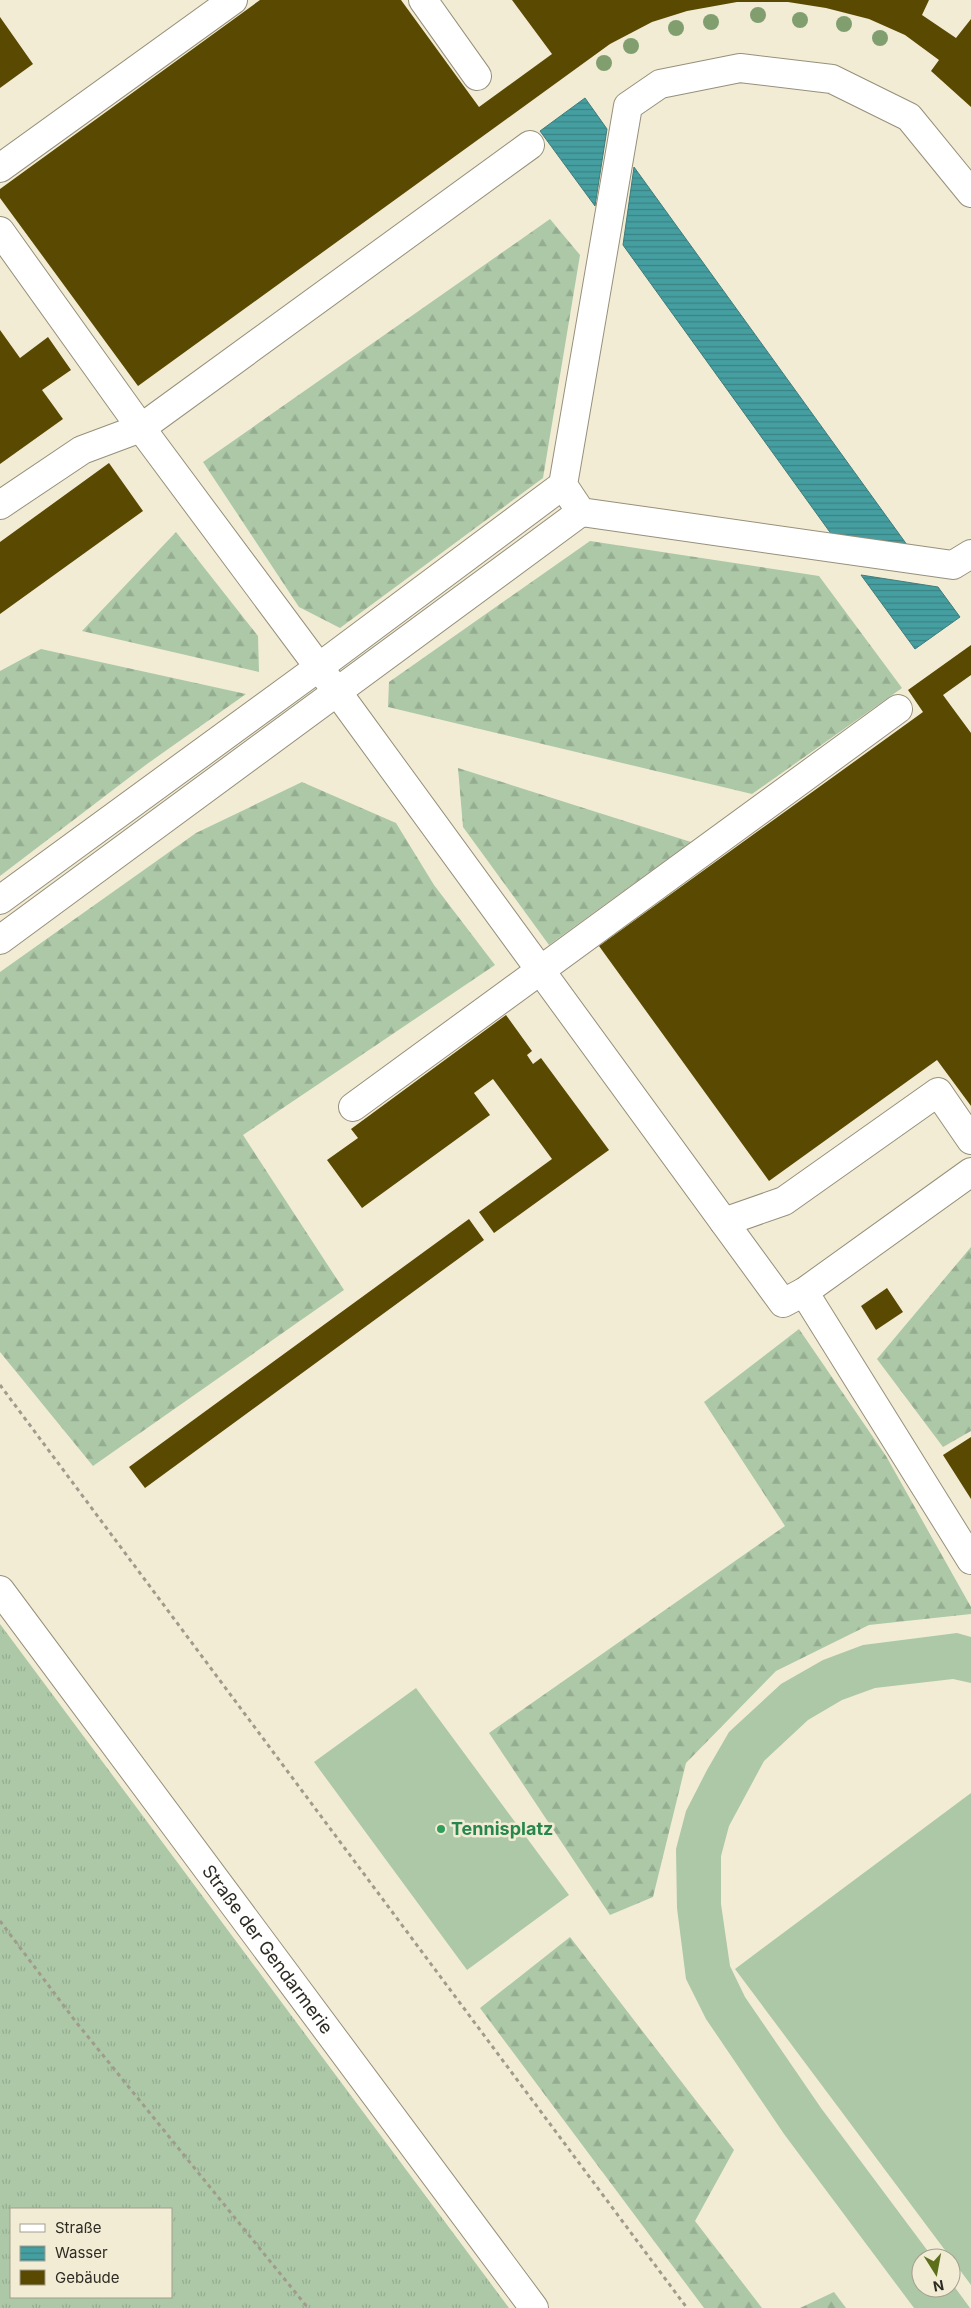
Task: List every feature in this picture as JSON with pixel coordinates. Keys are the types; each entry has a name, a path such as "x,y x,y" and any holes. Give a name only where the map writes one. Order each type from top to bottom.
{"street":[{"path":"0,168 233,0"},
{"path":"423,0 476,76"},
{"path":"581,512 563,485 628,106 660,84 740,68 832,79 909,117 971,193"},
{"path":"0,505 82,450 141,428 530,145"},
{"path":"0,231 141,428 319,667 783,1303 804,1292 971,1172"},
{"path":"0,900 319,667 563,485"},
{"path":"0,940 338,693 581,512 953,565 971,554"},
{"path":"353,1107 898,709"},
{"path":"724,1222 784,1201 938,1092 971,1140"},
{"path":"804,1292 971,1560"},
{"name":"Straße der Gendarmerie","path":"0,1590 534,2308"}],"path":[{"path":"0,1385 686,2308"},
{"path":"0,1921 76,2022 308,2308"}],"green space":[{"path":"550,219 580,255 543,478 340,628 299,607 203,462"},
{"path":"176,532 258,636 259,672 82,631"},
{"path":"590,541 819,576 902,688 752,794 388,707 389,682"},
{"path":"41,649 246,694 147,764 0,876 0,671"},
{"path":"458,768 691,842 549,945 463,827"},
{"path":"302,782 396,823 434,885 495,965 243,1135 344,1290 93,1466 0,1352 0,972 196,833"},
{"path":"971,1247 971,1431 943,1447 877,1359"},
{"path":"799,1329 886,1456 971,1607 971,1614 869,1625 776,1671 686,1763 653,1897 610,1915 489,1733 785,1526 704,1402"},
{"path":"0,1624 509,2308 0,2308"},
{"path":"957,1633 971,1637 971,1683 953,1679 875,1688 842,1700 808,1720 764,1761 729,1826 721,1856 721,1904 730,1966 745,1997 821,2108 926,2248 911,2248 911,2298 961,2298 961,2296 970,2308 914,2308 784,2134 706,2019 686,1979 677,1908 676,1849 686,1811 707,1770 729,1732 781,1684 823,1660 863,1645"},
{"name":"Tennisplatz","path":"416,1688 569,1895 467,1970 314,1762"},
{"path":"971,1793 971,2285 961,2272 961,2248 943,2248 735,1969"},
{"path":"570,1937 734,2150 695,2221 762,2308 704,2308 480,2008"},
{"path":"834,2292 846,2308 800,2308"}],"water":[{"path":"585,98 607,129 595,206 540,131"},
{"path":"634,167 910,549 832,535 623,245"},
{"path":"861,575 938,587 960,617 915,649"}],"building":[{"path":"260,0 401,0 479,107 552,54 512,0 929,0 922,15 956,38 971,19 971,107 931,71 939,60 905,35 869,19 826,8 788,2 737,2 687,11 652,22 610,44 138,386 0,198 0,189"},
{"path":"0,17 33,64 0,88"},
{"path":"0,330 20,358 48,337 71,370 42,390 63,419 0,464"},
{"path":"109,463 143,511 0,614 0,542"},
{"path":"971,645 971,675 943,695 971,733 971,1106 937,1060 769,1181 599,946 923,712 908,690"},
{"path":"506,1015 532,1051 527,1055 533,1064 541,1058 609,1150 494,1233 479,1212 552,1159 493,1079 474,1093 490,1115 362,1208 327,1160 358,1138 351,1129"},
{"path":"469,1219 484,1240 145,1488 129,1467"},
{"path":"887,1288 903,1312 876,1330 861,1306"},
{"path":"971,1437 971,1499 943,1455"}],"place":[{"name":"Tennisplatz","path":"441,1829"}]}
